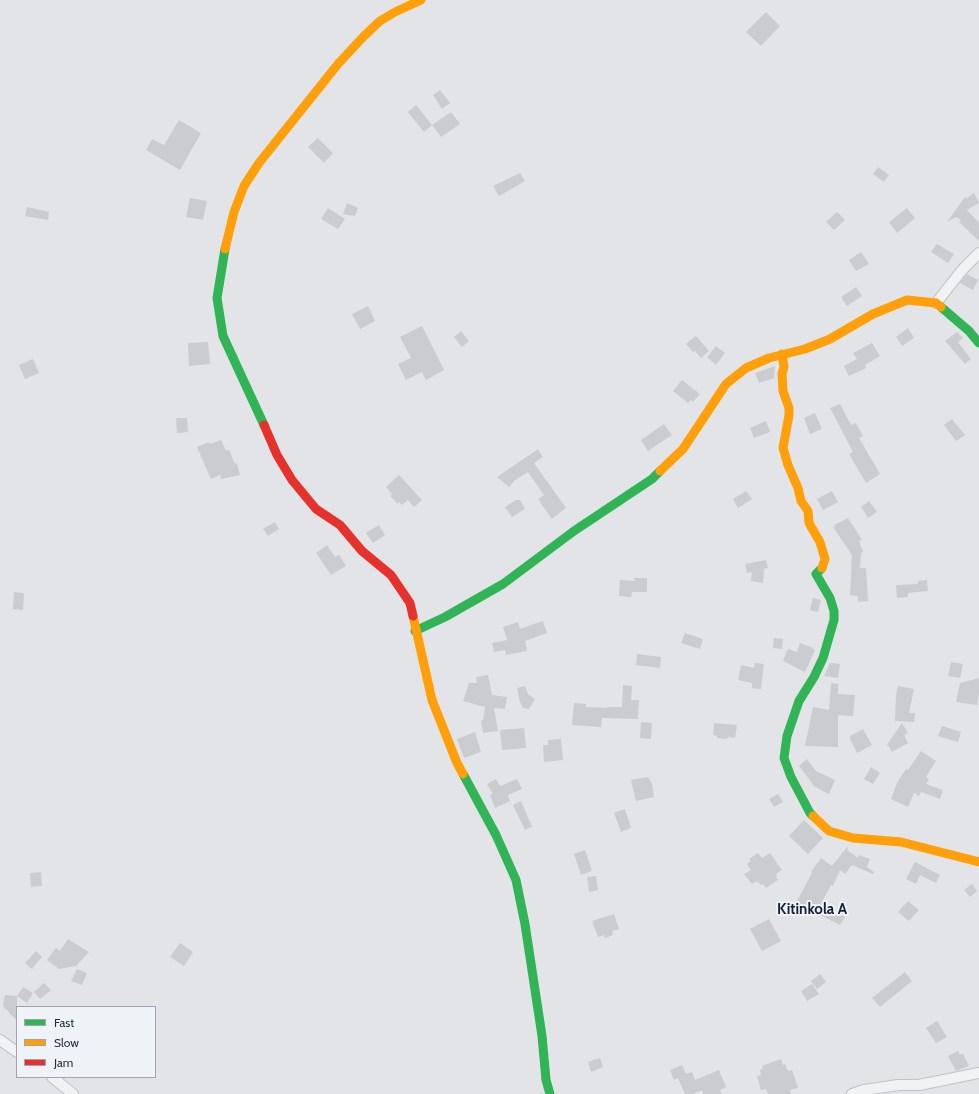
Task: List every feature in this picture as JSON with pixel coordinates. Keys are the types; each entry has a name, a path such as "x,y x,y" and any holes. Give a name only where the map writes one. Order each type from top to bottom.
{"street":[{"path":"420,0 380,21 364,36 338,64 260,163 244,186 234,212 227,239 217,298 223,336 285,470 316,509 340,525 362,551 395,579 410,603 415,631 432,700 457,764 496,835 516,880 525,924 542,1036 546,1080 550,1094"},
{"path":"936,303 963,269 979,253"},
{"path":"415,631 445,617 503,584 574,531 652,479 683,449 726,384 746,368 769,358 830,339 873,314 907,300 936,303 969,332 979,343"},
{"path":"782,354 784,367 782,374 783,391 789,408 783,448 788,465 798,488 801,501 808,511 809,523 820,542 825,559 822,568 816,574 830,598 834,611 834,620 823,658 814,677 799,701 787,736 784,758 791,777 810,813 829,831 853,838 901,842 979,862"},
{"path":"0,1040 16,1051"},
{"path":"852,1094 864,1090 898,1085 919,1085 979,1073"},
{"path":"53,1078 73,1094"}],"building":[{"path":"766,12 780,26 761,46 746,32"},
{"path":"440,90 450,103 442,109 433,95"},
{"path":"416,105 432,125 424,132 408,112"},
{"path":"451,112 460,124 441,137 432,125"},
{"path":"179,120 201,133 180,170 146,150 152,139 164,145"},
{"path":"318,138 333,153 324,163 308,147"},
{"path":"878,167 889,175 884,182 873,174"},
{"path":"520,173 525,181 499,196 493,186"},
{"path":"974,193 979,203 967,210 979,223 979,241 959,222 961,220 956,217 947,222 965,197 967,198"},
{"path":"190,198 207,201 203,220 186,217"},
{"path":"347,203 358,208 355,216 343,214"},
{"path":"27,207 49,212 48,220 25,216"},
{"path":"328,208 345,219 338,229 321,219"},
{"path":"907,208 915,218 897,233 889,222"},
{"path":"837,212 845,220 834,230 826,222"},
{"path":"937,244 954,254 948,263 931,252"},
{"path":"861,252 869,264 856,271 849,260"},
{"path":"967,274 978,280 973,290 960,283"},
{"path":"856,287 862,296 847,306 841,297"},
{"path":"368,306 375,321 360,329 352,314"},
{"path":"422,326 444,370 426,380 422,372 406,380 398,364 411,358 400,337"},
{"path":"908,328 914,338 902,346 896,337"},
{"path":"461,331 469,341 462,347 454,337"},
{"path":"957,332 963,338 958,342 971,359 965,364 945,341"},
{"path":"696,336 709,351 701,358 686,344"},
{"path":"208,342 210,364 189,366 188,343"},
{"path":"872,343 880,356 865,365 866,368 849,376 844,366 857,359 853,353"},
{"path":"716,346 725,353 716,365 707,357"},
{"path":"33,359 39,373 25,379 19,365"},
{"path":"775,366 774,378 759,383 755,373"},
{"path":"682,380 700,394 693,402 691,400 688,403 673,391"},
{"path":"840,404 851,425 856,423 863,436 859,438 880,474 866,483 849,454 853,452 830,408"},
{"path":"815,413 822,429 810,434 804,418"},
{"path":"176,418 187,418 188,432 177,433"},
{"path":"952,419 965,435 956,441 944,425"},
{"path":"766,421 770,432 754,438 750,428"},
{"path":"664,424 672,435 648,451 641,440"},
{"path":"221,440 226,451 229,450 235,464 237,463 240,475 221,479 220,475 211,479 197,447 209,442 210,444"},
{"path":"538,449 543,457 534,463 566,508 552,519 538,499 544,495 528,472 515,480 509,487 497,477"},
{"path":"399,475 422,500 414,507 408,500 402,505 399,502 398,504 390,496 392,494 386,487"},
{"path":"746,491 752,499 738,508 733,499"},
{"path":"832,491 838,502 823,510 817,499"},
{"path":"516,500 520,500 525,509 512,517 505,507"},
{"path":"869,501 877,512 868,518 861,507"},
{"path":"848,518 862,540 859,541 863,552 861,553 860,568 866,568 868,601 858,602 858,596 850,595 852,555 833,527 835,527 834,525"},
{"path":"275,522 279,529 268,536 263,529"},
{"path":"379,525 385,535 373,543 366,533"},
{"path":"327,545 335,557 339,555 346,566 331,575 316,553"},
{"path":"766,560 768,568 764,569 763,583 751,581 752,572 747,573 745,564"},
{"path":"634,578 647,578 647,592 632,592 631,597 619,596 620,580 635,581"},
{"path":"927,580 928,591 908,593 908,597 897,598 896,585 918,584 918,581"},
{"path":"14,592 24,593 23,610 13,609"},
{"path":"813,598 821,600 818,612 810,610"},
{"path":"543,621 547,633 525,641 527,651 506,655 505,650 494,652 492,643 507,640 503,627 518,622 520,629"},
{"path":"685,633 703,639 700,649 681,643"},
{"path":"774,638 783,639 782,649 773,648"},
{"path":"800,643 815,650 805,672 783,661 788,649 797,652"},
{"path":"637,654 661,657 660,668 636,665"},
{"path":"951,662 963,664 960,678 948,676"},
{"path":"755,663 764,664 761,689 752,688 752,683 738,680 741,665 754,668"},
{"path":"830,663 840,664 838,678 824,676"},
{"path":"488,675 492,695 507,697 505,709 494,708 498,731 483,733 481,721 483,720 485,707 463,701 469,683 477,683 476,677"},
{"path":"979,678 977,705 956,702 960,683"},
{"path":"831,683 838,684 838,694 855,695 853,716 838,715 838,747 805,746 813,707 829,710"},
{"path":"623,685 632,686 631,700 639,700 638,719 602,718 601,727 572,725 574,703 586,704 586,707 622,707"},
{"path":"525,686 528,694 535,699 529,709 523,708 517,688"},
{"path":"898,686 914,689 909,713 915,713 914,722 895,721 896,695"},
{"path":"641,722 652,723 651,739 640,738"},
{"path":"714,723 737,725 735,738 717,738 717,736 713,735"},
{"path":"902,723 908,733 904,735 908,743 892,752 888,745 886,746"},
{"path":"942,726 961,732 958,742 938,736"},
{"path":"524,728 526,748 502,750 500,730"},
{"path":"863,729 872,745 857,753 850,736"},
{"path":"475,732 481,752 464,758 457,739"},
{"path":"561,739 563,760 544,762 543,745 548,745 548,740"},
{"path":"921,751 936,761 926,777 929,779 926,784 943,790 940,799 921,792 919,796 914,793 908,807 891,799 897,783"},
{"path":"807,759 816,771 835,780 829,794 815,787 799,766"},
{"path":"871,767 880,773 873,784 864,779"},
{"path":"648,777 652,784 654,797 636,801 631,780"},
{"path":"496,779 500,786 517,779 522,789 508,795 510,801 495,808 490,795 493,794 487,784"},
{"path":"778,794 783,802 774,807 769,799"},
{"path":"521,801 532,827 525,830 513,805"},
{"path":"625,809 631,828 621,832 614,813"},
{"path":"804,820 823,838 808,854 789,836"},
{"path":"847,847 847,850 858,858 859,855 870,859 867,867 874,872 873,874 852,865 845,874 840,870 833,886 831,885 821,904 845,917 840,925 796,903 812,873 811,872 821,858 832,866"},
{"path":"585,850 592,871 581,875 574,854"},
{"path":"758,853 762,858 770,853 782,870 776,874 778,880 766,888 763,884 761,885 757,881 752,884 744,874 751,870 747,864 751,861 749,859"},
{"path":"915,862 940,875 936,883 920,875 916,884 906,879"},
{"path":"41,872 42,886 31,887 30,873"},
{"path":"596,876 598,890 589,892 587,877"},
{"path":"972,884 977,891 970,897 964,890"},
{"path":"908,901 919,910 909,921 898,912"},
{"path":"614,914 619,929 612,931 613,935 605,938 604,935 598,937 592,921"},
{"path":"769,919 781,941 762,951 750,929"},
{"path":"68,939 89,952 76,966 59,969 47,960 56,948 60,951"},
{"path":"180,943 193,952 184,966 170,957"},
{"path":"36,951 42,957 32,969 25,963"},
{"path":"77,969 87,973 82,985 71,981"},
{"path":"905,972 912,981 880,1007 872,998"},
{"path":"820,974 826,982 817,989 811,981"},
{"path":"44,983 51,990 40,999 34,992"},
{"path":"812,984 819,994 807,1001 801,991"},
{"path":"23,987 33,993 27,1003 17,996"},
{"path":"5,995 17,996 16,1020 3,1006"},
{"path":"937,1021 947,1037 936,1043 926,1028"},
{"path":"958,1051 960,1055 963,1054 969,1066 956,1071 948,1056"},
{"path":"600,1058 603,1067 591,1072 588,1062"},
{"path":"781,1059 783,1065 785,1064 788,1071 792,1070 798,1088 790,1090 791,1094 768,1094 766,1089 761,1090 757,1076 761,1075 760,1070 763,1069 762,1066"},
{"path":"682,1065 686,1074 692,1072 695,1080 719,1070 726,1087 720,1090 722,1094 703,1094 702,1090 693,1094 685,1094 678,1078 674,1080 670,1070"}],"traffic: fast":[{"path":"225,249 217,298 223,336 264,425"},
{"path":"941,307 969,331 979,343"},
{"path":"415,631 445,617 503,584 574,531 652,479 660,471"},
{"path":"813,816 791,777 784,758 787,736 799,701 814,677 823,658 834,620 834,611 830,598 816,574 822,568"},
{"path":"463,774 496,835 516,880 525,924 542,1036 546,1080 550,1094"}],"traffic: slow":[{"path":"225,249 234,212 244,186 259,163 338,64 364,36 380,21 421,0"},
{"path":"660,471 683,449 726,384 746,368 769,358 805,349 830,339 873,314 907,300 936,303 941,307"},
{"path":"782,354 784,367 782,374 783,391 789,408 783,448 788,465 798,488 801,501 808,511 809,523 820,542 825,559 822,568"},
{"path":"413,616 432,700 457,763 463,774"},
{"path":"813,816 829,831 853,838 901,842 979,862"}],"traffic: jam":[{"path":"264,425 277,455 292,480 316,509 340,525 362,551 391,575 410,603 413,616"}],"district":[{"name":"Kitinkola A","path":"812,910"}]}
